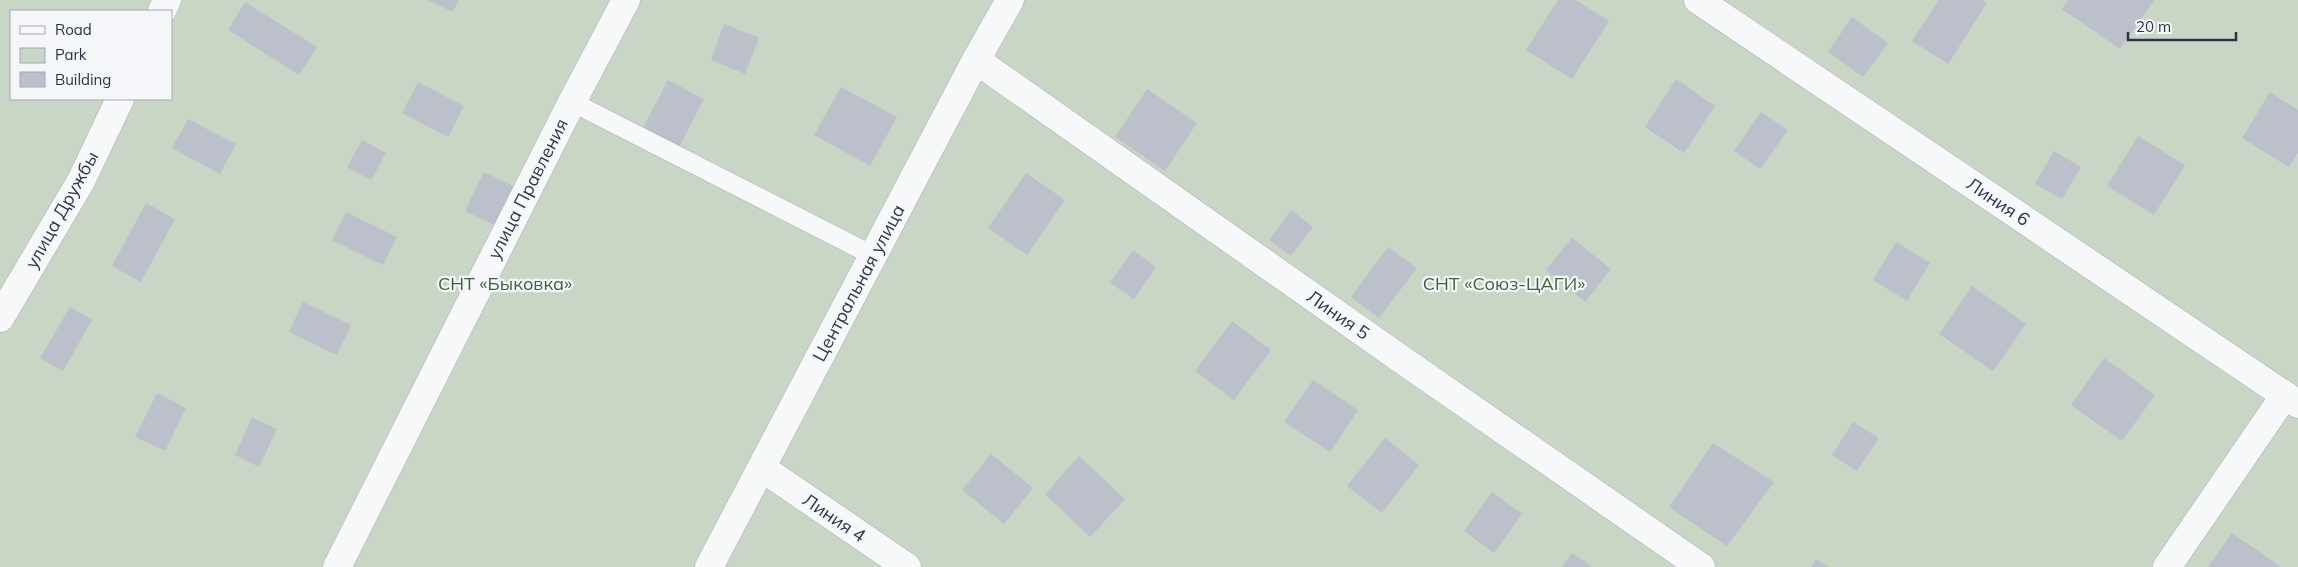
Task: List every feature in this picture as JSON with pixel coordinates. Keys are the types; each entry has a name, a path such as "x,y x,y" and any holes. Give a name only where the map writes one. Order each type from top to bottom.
{"street":[{"name":"улица Правления","path":"337,567 572,102 626,0"},
{"name":"Центральная улица","path":"709,567 976,60 1010,0"},
{"name":"Линия 6","path":"1698,0 2292,399"},
{"name":"Линия 5","path":"976,60 1398,358 1701,567"},
{"name":"улица Дружбы","path":"0,318 81,181 120,100"},
{"path":"2166,567 2292,399"},
{"name":"Линия 4","path":"762,468 907,567"}],"lane":[{"path":"572,102 874,256"}],"green space":[{"path":"0,0 2298,0 2298,567 0,567"}],"building":[{"path":"428,0 459,0 453,12"},
{"path":"1558,0 1576,0 1609,21 1572,79 1526,50"},
{"path":"1939,0 1982,0 1987,3 1948,64 1912,41"},
{"path":"2068,0 2154,0 2120,49 2062,9"},
{"path":"245,2 317,47 299,75 228,30"},
{"path":"1852,17 1888,43 1863,77 1828,52"},
{"path":"724,24 759,38 745,74 711,60"},
{"path":"1676,79 1715,106 1684,153 1645,127"},
{"path":"668,80 704,99 678,149 642,130"},
{"path":"418,82 464,106 448,137 402,113"},
{"path":"841,87 897,117 870,166 814,135"},
{"path":"1147,89 1197,123 1165,171 1115,137"},
{"path":"2270,92 2298,110 2298,153 2289,167 2242,138"},
{"path":"1761,112 1788,130 1760,169 1734,151"},
{"path":"188,119 236,144 220,174 172,148"},
{"path":"2138,136 2185,165 2154,215 2107,186"},
{"path":"362,140 386,153 371,180 347,167"},
{"path":"2054,151 2081,167 2062,199 2035,184"},
{"path":"484,172 515,187 496,226 465,211"},
{"path":"1026,173 1065,200 1027,255 988,228"},
{"path":"146,203 175,219 141,282 112,266"},
{"path":"1291,210 1313,227 1291,256 1269,240"},
{"path":"346,212 397,237 383,265 332,240"},
{"path":"1572,238 1611,269 1585,302 1546,270"},
{"path":"1896,242 1930,263 1907,301 1873,280"},
{"path":"1388,247 1417,268 1379,318 1351,297"},
{"path":"1133,250 1156,267 1134,299 1110,283"},
{"path":"1972,286 2026,324 1993,371 1939,334"},
{"path":"303,302 351,325 337,355 289,332"},
{"path":"70,307 92,320 63,371 40,358"},
{"path":"1232,321 1271,350 1234,400 1195,371"},
{"path":"2104,358 2155,395 2122,441 2071,405"},
{"path":"1313,380 1358,410 1330,452 1284,422"},
{"path":"157,393 186,408 165,451 135,437"},
{"path":"252,417 277,429 259,467 235,455"},
{"path":"1853,422 1879,438 1857,471 1832,455"},
{"path":"1385,438 1419,465 1382,513 1347,486"},
{"path":"1713,443 1774,482 1727,546 1669,507"},
{"path":"991,454 1033,488 1004,524 962,490"},
{"path":"1079,456 1125,499 1090,537 1045,494"},
{"path":"1492,492 1522,514 1494,553 1464,531"},
{"path":"2232,533 2281,567 2208,567"},
{"path":"1572,553 1592,567 1562,567"},
{"path":"1816,559 1829,567 1811,567"}],"park label":[{"name":"СНТ «Быковка»","path":"505,284"},
{"name":"СНТ «Союз-ЦАГИ»","path":"1504,284"}]}
